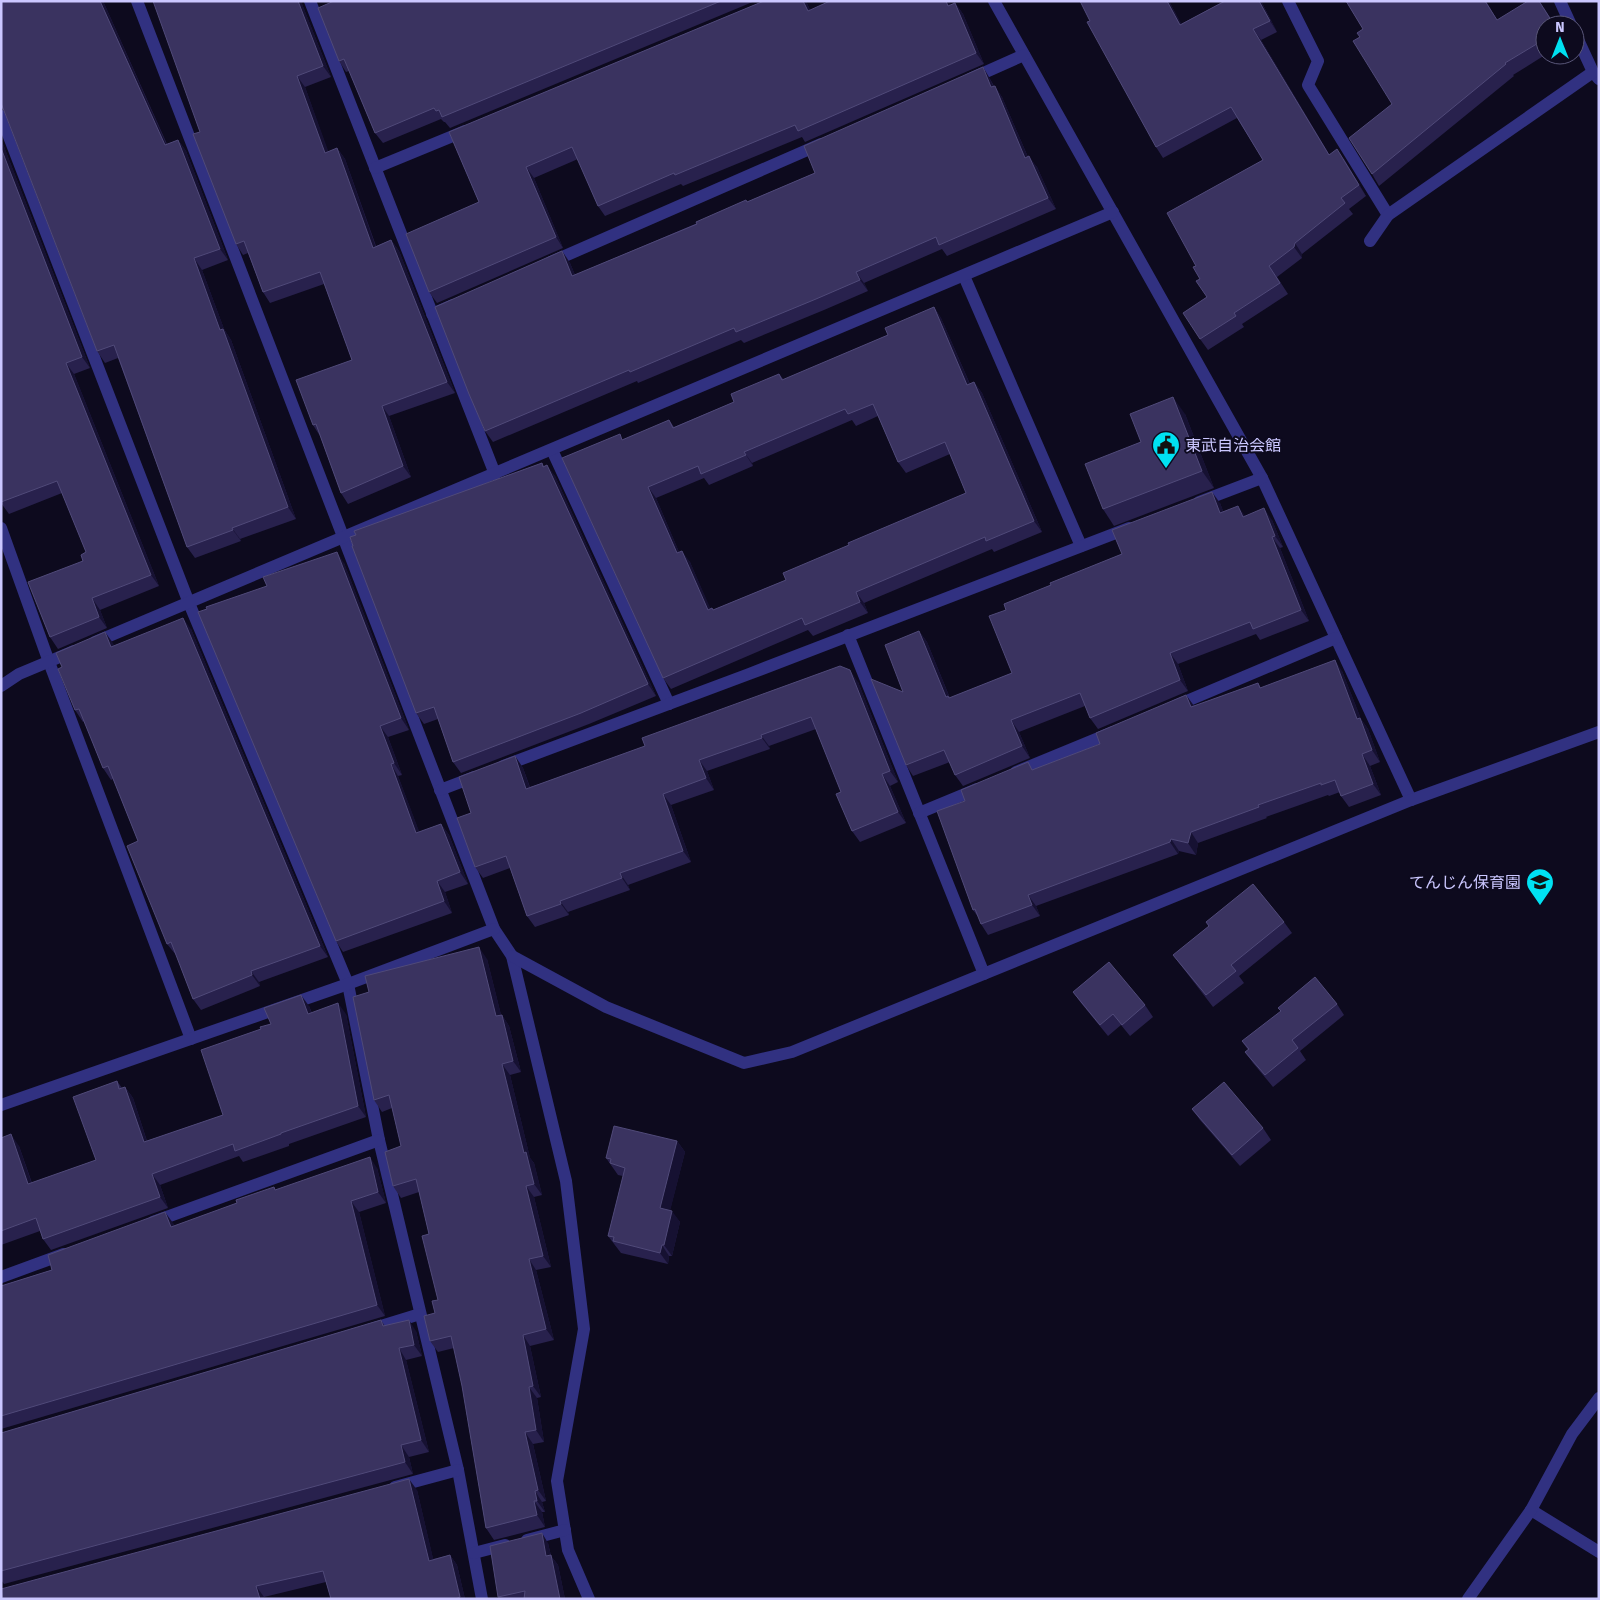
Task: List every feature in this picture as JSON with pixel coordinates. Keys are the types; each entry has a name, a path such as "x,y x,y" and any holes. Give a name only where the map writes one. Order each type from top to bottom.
{"street":[{"path":"137,1 494,929 512,956 566,1181 584,1329 557,1481 568,1550 589,1599"},
{"path":"310,1 319,12 375,168 495,474"},
{"path":"994,1 1262,478 1411,800"},
{"path":"1288,1 1318,60 1308,85 1388,215"},
{"path":"1560,1 1566,15"},
{"path":"1370,241 1388,215 1596,75 1585,53"},
{"path":"960,83 1024,55"},
{"path":"1,116 189,602 348,984 379,1140 458,1470 482,1599"},
{"path":"375,168 476,126"},
{"path":"542,266 833,139"},
{"path":"1,686 19,674 1113,212"},
{"path":"964,276 1082,546"},
{"path":"432,314 469,298"},
{"path":"552,450 668,704"},
{"path":"1190,505 1262,478"},
{"path":"440,790 1145,522"},
{"path":"1,528 49,662 191,1039"},
{"path":"848,635 984,974"},
{"path":"1164,710 1336,638"},
{"path":"919,813 1128,726"},
{"path":"512,956 606,1007 744,1063 792,1052 1411,800 1599,732"},
{"path":"1,1105 348,984 494,929"},
{"path":"139,1227 379,1140"},
{"path":"1,1277 75,1250"},
{"path":"354,1334 420,1314"},
{"path":"1468,1599 1532,1510 1572,1434 1599,1398"},
{"path":"382,1490 458,1470"},
{"path":"1532,1510 1599,1552"},
{"path":"474,1553 565,1530"}],"building":[{"path":"1,1 100,1 165,145 178,140 220,249 194,258 220,330 223,329 288,507 187,547 114,345 97,351 1,103"},
{"path":"153,1 298,1 323,66 297,76 325,153 337,148 373,248 391,240 447,382 382,406 403,466 341,493 316,424 313,425 296,380 352,360 320,272 263,292 244,241 236,244 193,134 200,132"},
{"path":"334,1 721,1 442,117 439,110 436,111 434,108 375,133 344,59 339,61 318,8"},
{"path":"764,1 803,1 808,11 830,1 946,1 948,6 955,3 976,53 798,131 795,125 675,175 674,173 598,206 572,147 526,167 556,237 429,292 406,234 479,202 449,132"},
{"path":"1080,1 1167,1 1180,25 1225,1 1259,1 1270,21 1253,29 1329,155 1337,149 1359,185 1341,198 1345,203 1269,266 1280,283 1234,313 1236,316 1200,339 1183,313 1207,297 1196,281 1200,279 1193,267 1196,266 1167,213 1263,160 1231,107 1156,147 1087,22 1090,21"},
{"path":"1346,1 1485,1 1497,20 1528,1 1539,1 1548,15 1535,15 1535,45 1505,63 1372,174 1349,138 1392,104 1353,41 1360,37 1357,33 1363,29"},
{"path":"983,67 991,87 995,86 1025,158 1029,156 1048,198 939,245 936,237 856,272 860,280 816,299 736,332 734,328 485,431 435,307 562,251 572,276 697,224 696,222 746,200 747,202 815,173 804,146"},
{"path":"1,148 82,357 66,363 151,575 92,598 99,617 50,637 28,582 83,561 81,555 86,552 57,481 1,502"},
{"path":"934,307 967,385 974,382 1034,521 986,541 985,537 856,592 860,602 805,625 802,618 663,678 562,458 620,434 622,440 669,420 673,428 734,402 731,394 779,374 782,380 888,335 885,328","holes":["873,404 898,462 945,442 966,493 783,573 786,580 713,610 712,608 708,610 682,551 677,553 648,487 698,466 701,474 746,455 744,452 845,409 848,414"]},
{"name":"東武自治会館","path":"1173,397 1202,471 1103,509 1085,464 1141,442 1130,414"},
{"path":"542,463 543,467 547,465 648,684 581,713 453,762 434,707 416,713 350,537 356,535 354,531"},
{"path":"1212,492 1220,513 1238,506 1243,517 1264,508 1275,536 1272,537 1301,610 1253,629 1250,622 1170,653 1180,680 1090,718 1080,693 1011,720 1022,746 955,775 944,750 906,765 871,679 903,692 885,645 919,631 946,697 948,696 949,698 1012,673 989,616 1006,610 1004,604 1122,554 1112,530"},
{"path":"337,552 401,718 380,726 394,763 391,764 416,833 441,824 460,872 437,881 444,901 336,941 198,612 207,609 206,607 267,586 263,577"},
{"path":"183,618 320,946 251,971 252,975 193,999 171,942 167,944 127,846 138,841 108,766 103,768 79,709 75,710 58,669 62,667 56,653 105,632 111,647"},
{"path":"1335,660 1357,719 1360,718 1372,750 1362,754 1373,784 1341,796 1335,780 1258,805 1259,807 1191,832 1188,843 1171,839 1170,842 1028,895 1032,905 981,924 975,909 973,910 937,811 965,801 961,790 1028,762 1032,770 1100,744 1096,733 1186,695 1191,707 1258,683 1260,688"},
{"path":"840,666 850,670 890,771 882,774 898,812 852,831 836,794 841,792 811,717 761,735 762,738 699,760 706,778 663,794 683,851 620,873 622,878 560,901 561,904 527,916 506,856 475,867 457,818 471,813 459,777 515,756 526,789 645,746 642,738"},
{"path":"1253,884 1284,922 1231,965 1236,971 1206,995 1173,955 1209,926 1206,922"},
{"path":"479,947 496,1016 502,1015 513,1061 502,1064 524,1153 526,1152 534,1184 526,1186 543,1256 529,1259 546,1329 523,1335 533,1386 529,1387 536,1430 525,1432 538,1490 535,1491 537,1501 534,1501 537,1515 486,1528 462,1386 451,1336 430,1341 424,1316 435,1313 432,1301 438,1300 422,1236 429,1234 416,1179 393,1186 385,1152 401,1146 389,1095 374,1100 353,997 369,992 365,976"},
{"path":"1109,962 1145,1005 1122,1025 1113,1014 1100,1025 1073,992"},
{"path":"1315,977 1337,1004 1292,1040 1298,1048 1265,1075 1245,1052 1249,1049 1242,1041 1281,1011 1278,1008"},
{"path":"301,995 308,1014 338,1003 358,1106 235,1151 233,1144 152,1174 160,1197 43,1239 36,1218 1,1231 1,1138 11,1134 28,1184 96,1160 73,1097 117,1081 119,1089 125,1087 144,1142 223,1115 201,1050 271,1024 264,1008"},
{"path":"1224,1082 1263,1128 1232,1155 1192,1109"},
{"path":"614,1126 677,1141 660,1208 672,1211 664,1245 662,1245 660,1253 613,1241 614,1237 608,1236 625,1168 610,1163 611,1159 606,1158"},
{"path":"370,1157 378,1192 351,1201 377,1305 1,1416 1,1286 52,1270 48,1255 165,1212 171,1227 237,1203 236,1200 274,1187 275,1190"},
{"path":"381,1320 383,1326 409,1320 414,1345 399,1348 421,1440 401,1445 405,1462 1,1571 1,1433"},
{"path":"409,1479 429,1561 450,1555 460,1597 455,1599 331,1599 323,1571 256,1586 260,1599 3,1599 1,1589"},
{"path":"542,1533 546,1556 551,1555 560,1599 524,1599 525,1591 498,1597 490,1546"}],"place":[{"name":"東武自治会館","path":"1166,469"},
{"name":"てんじん保育園","path":"1540,906"}]}
